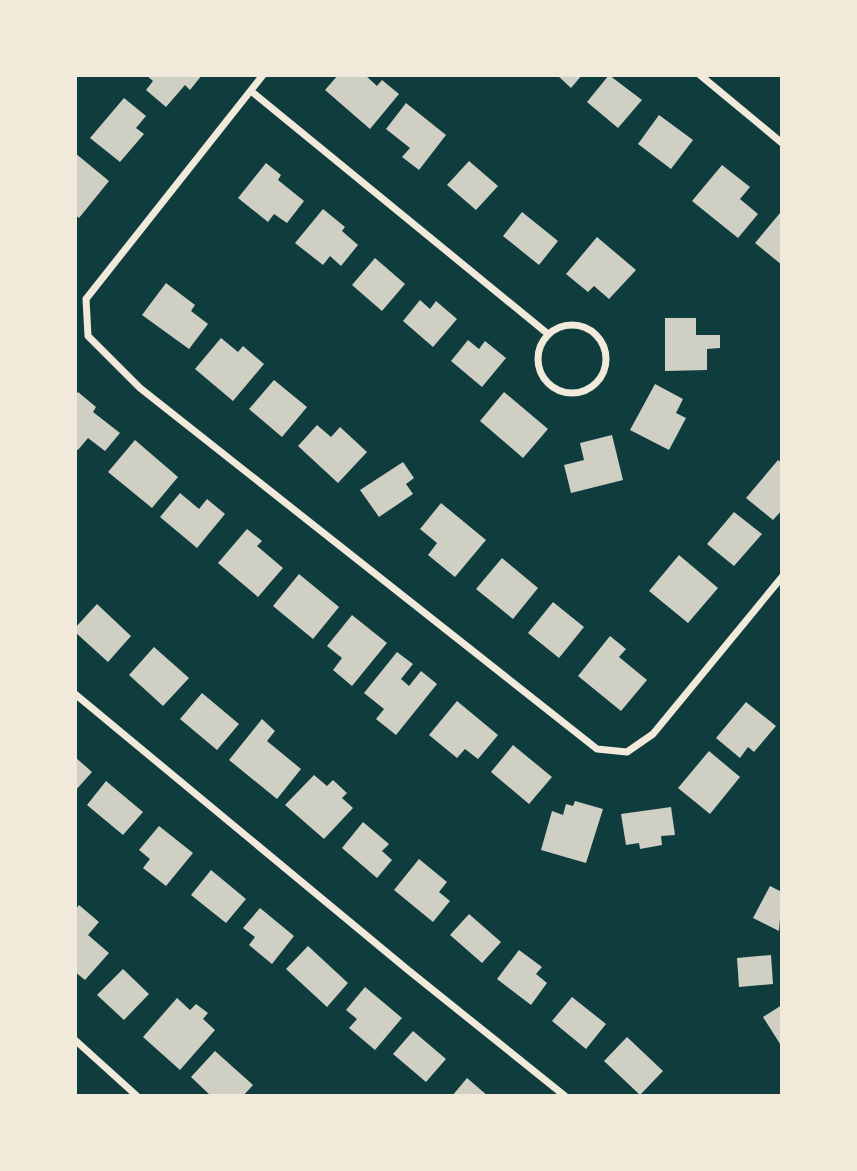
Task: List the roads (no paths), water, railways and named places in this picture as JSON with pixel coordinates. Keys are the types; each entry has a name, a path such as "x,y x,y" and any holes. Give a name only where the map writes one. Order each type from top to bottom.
{"street":[{"path":"263,75 86,299 88,336 140,388 597,749 627,751 653,734 782,577"},
{"path":"700,75 782,143"},
{"path":"251,90 548,334"},
{"path":"573,325 595,334 605,351 606,363 597,382 576,393 551,386 538,367 541,344 548,334 573,325"},
{"path":"75,694 408,970 565,1096"},
{"path":"75,1040 136,1096"}]}
